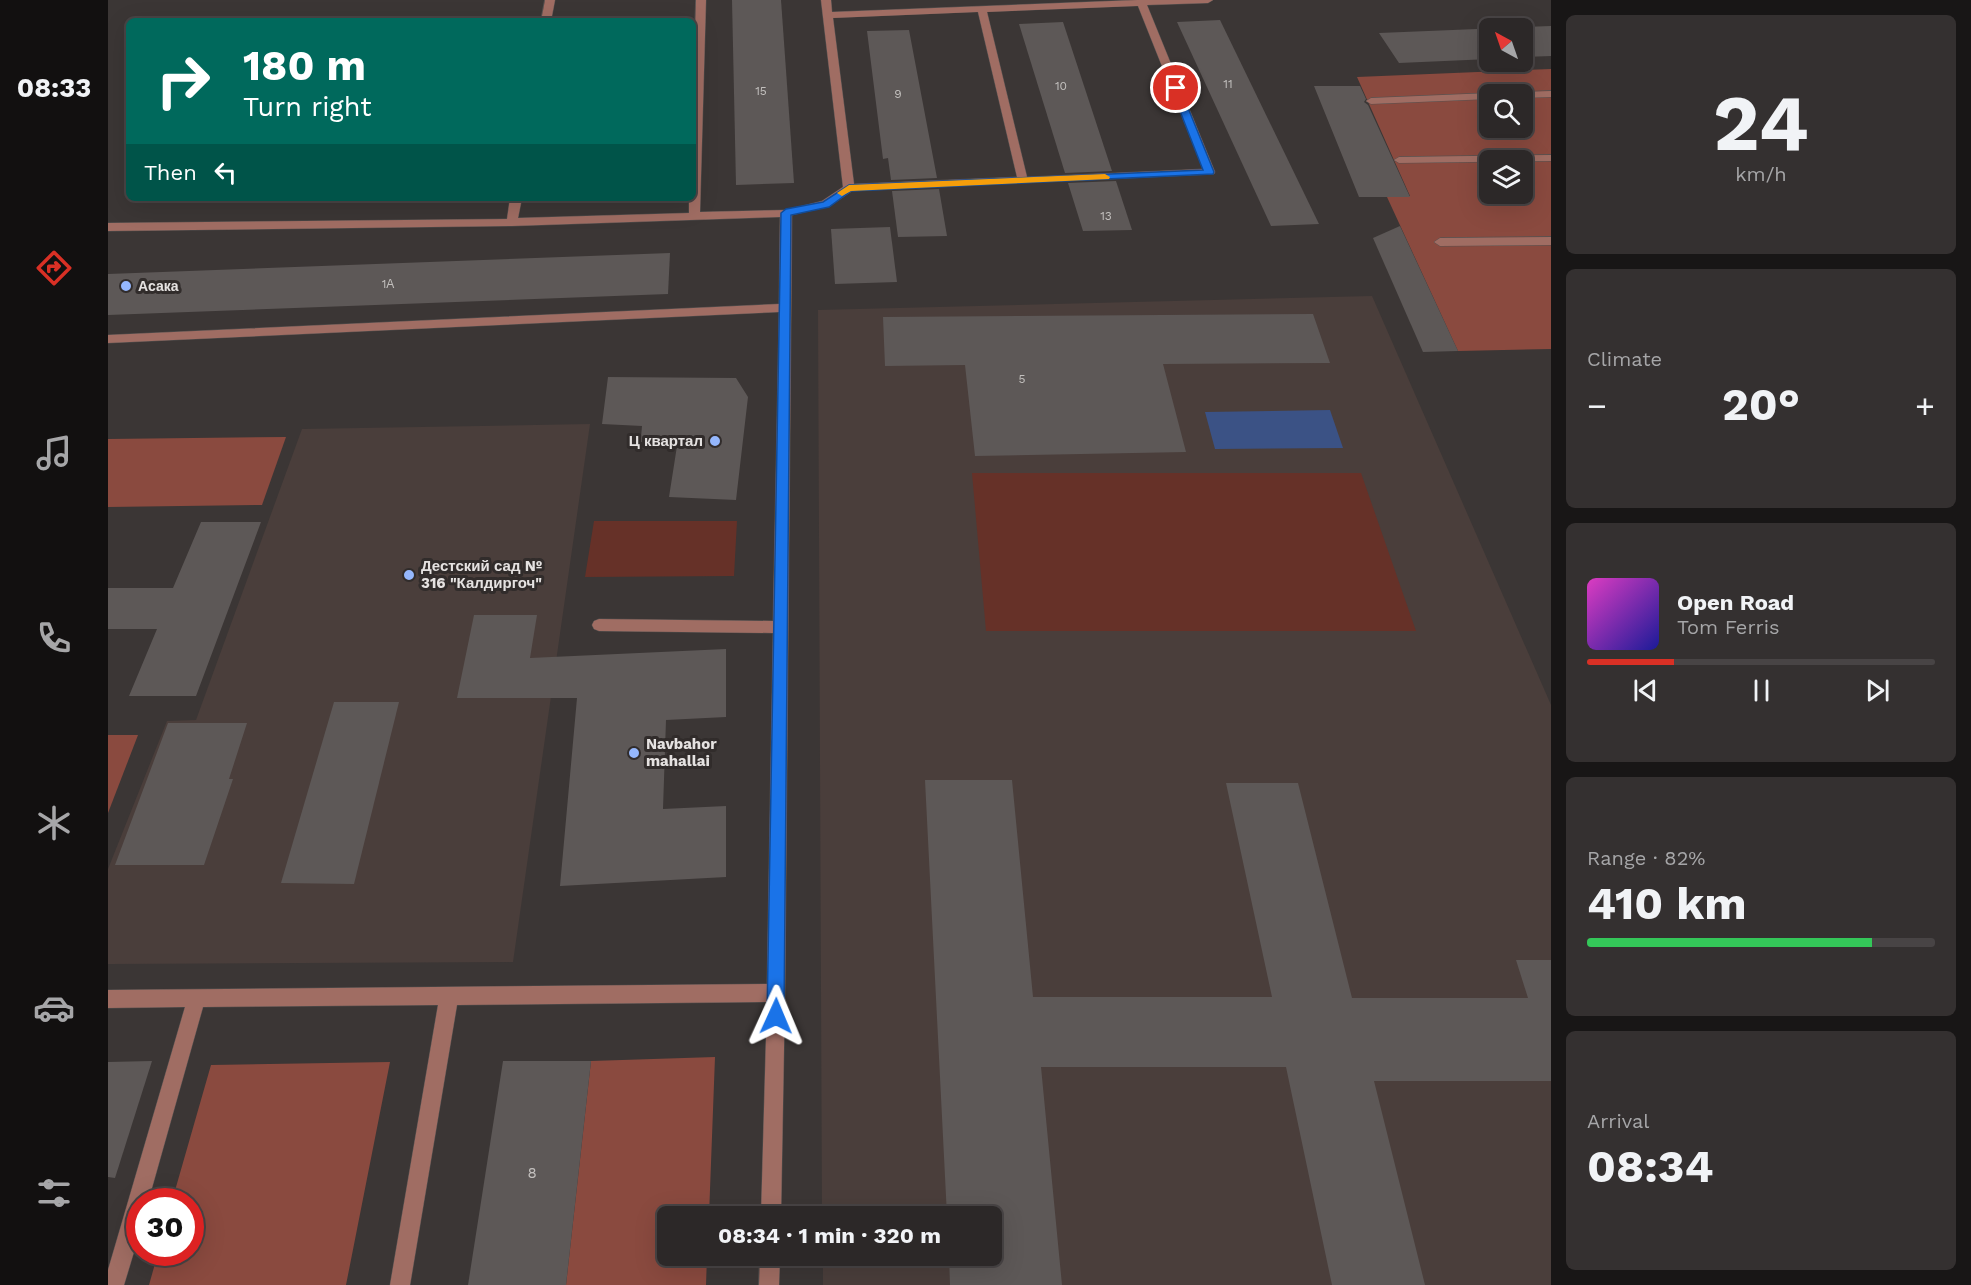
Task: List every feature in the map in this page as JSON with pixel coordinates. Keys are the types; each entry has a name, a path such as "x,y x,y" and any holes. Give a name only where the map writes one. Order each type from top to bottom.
{"street":[{"path":"546,18 549,0"},
{"path":"696,154 701,0"},
{"path":"826,0 849,188"},
{"path":"828,15 1208,0"},
{"path":"108,227 512,222 786,213 826,204 849,188 1209,172 1142,4"},
{"path":"982,9 1023,180"},
{"path":"1533,95 1551,94"},
{"path":"1371,101 1479,96"},
{"path":"1399,160 1551,158"},
{"path":"512,222 516,201"},
{"path":"694,201 694,216"},
{"path":"771,1206 786,213"},
{"path":"1440,242 1551,241"},
{"path":"108,339 785,308"},
{"path":"599,625 781,627"},
{"path":"108,999 776,993"},
{"path":"400,1285 449,996"},
{"path":"114,1285 197,998"},
{"path":"769,1285 770,1266"}],"shaded area":[{"path":"1551,69 1551,349 1458,351 1387,197 1410,196 1357,77 1533,72 1533,70"},
{"path":"1372,296 1551,705 1551,1285 823,1285 823,1266 1002,1266 1002,1206 822,1206 818,310"},
{"name":"Дестский сад № 316 \"Калдиргоч\"","path":"590,424 513,962 108,964 108,869 167,721 196,720 302,429"},
{"path":"286,437 262,505 108,507 108,439"},
{"path":"972,473 1361,473 1416,631 986,631"},
{"path":"594,521 737,521 734,576 585,577"},
{"path":"108,735 138,735 108,813"},
{"path":"715,1057 709,1206 657,1206 657,1266 707,1266 706,1285 566,1285 591,1061"},
{"path":"390,1062 346,1285 149,1285 154,1266 204,1266 204,1188 176,1188 211,1065"}],"water":[{"path":"1330,410 1343,448 1215,449 1205,412"}],"building":[{"path":"732,0 781,0 794,183 736,185"},
{"path":"1220,20 1319,224 1271,226 1177,22"},
{"path":"1063,22 1112,171 1065,173 1019,24"},
{"path":"1551,26 1551,56 1533,57 1533,27"},
{"path":"1479,28 1479,59 1399,63 1379,33"},
{"path":"909,30 937,178 891,180 888,158 883,159 867,31"},
{"path":"1314,86 1360,86 1366,99 1364,102 1368,105 1410,197 1359,197"},
{"path":"1116,181 1132,230 1083,231 1068,183"},
{"path":"939,189 947,236 898,237 892,191"},
{"path":"1400,226 1458,351 1423,352 1373,238"},
{"path":"890,227 897,282 835,284 831,229"},
{"path":"670,253 668,294 108,315 108,274"},
{"path":"1313,314 1330,363 1163,364 1186,452 975,456 965,365 885,366 883,317"},
{"path":"608,377 736,378 748,397 736,500 669,497 677,446 640,449 642,426 602,424"},
{"path":"201,522 261,522 196,696 129,696 157,629 108,629 108,588 173,588"},
{"path":"474,615 537,615 530,658 726,649 726,717 666,720 663,809 726,806 726,877 560,886 577,698 457,698"},
{"path":"334,702 399,702 354,884 281,883"},
{"path":"168,723 247,723 229,779 233,779 204,865 115,865"},
{"path":"925,780 1012,780 1033,997 1272,997 1226,783 1298,783 1352,998 1528,998 1516,960 1551,960 1551,1081 1374,1081 1425,1285 1332,1285 1286,1067 1041,1067 1062,1285 950,1285 949,1266 1002,1266 1002,1206 946,1206"},
{"path":"152,1061 115,1178 108,1177 108,1062"},
{"path":"503,1061 591,1061 566,1285 468,1285"}],"slow traffic":[{"path":"842,193 849,188 1105,177"}],"place":[{"name":"Асака","path":"126,286"},
{"name":"Ц квартал","path":"715,441"},
{"name":"Дестский сад № 316 \"Калдиргоч\"","path":"409,575"},
{"name":"Navbahor mahallai","path":"634,753"}],"route":[{"path":"776,1016 786,213 826,204 849,188 1209,172 1176,88"}]}
